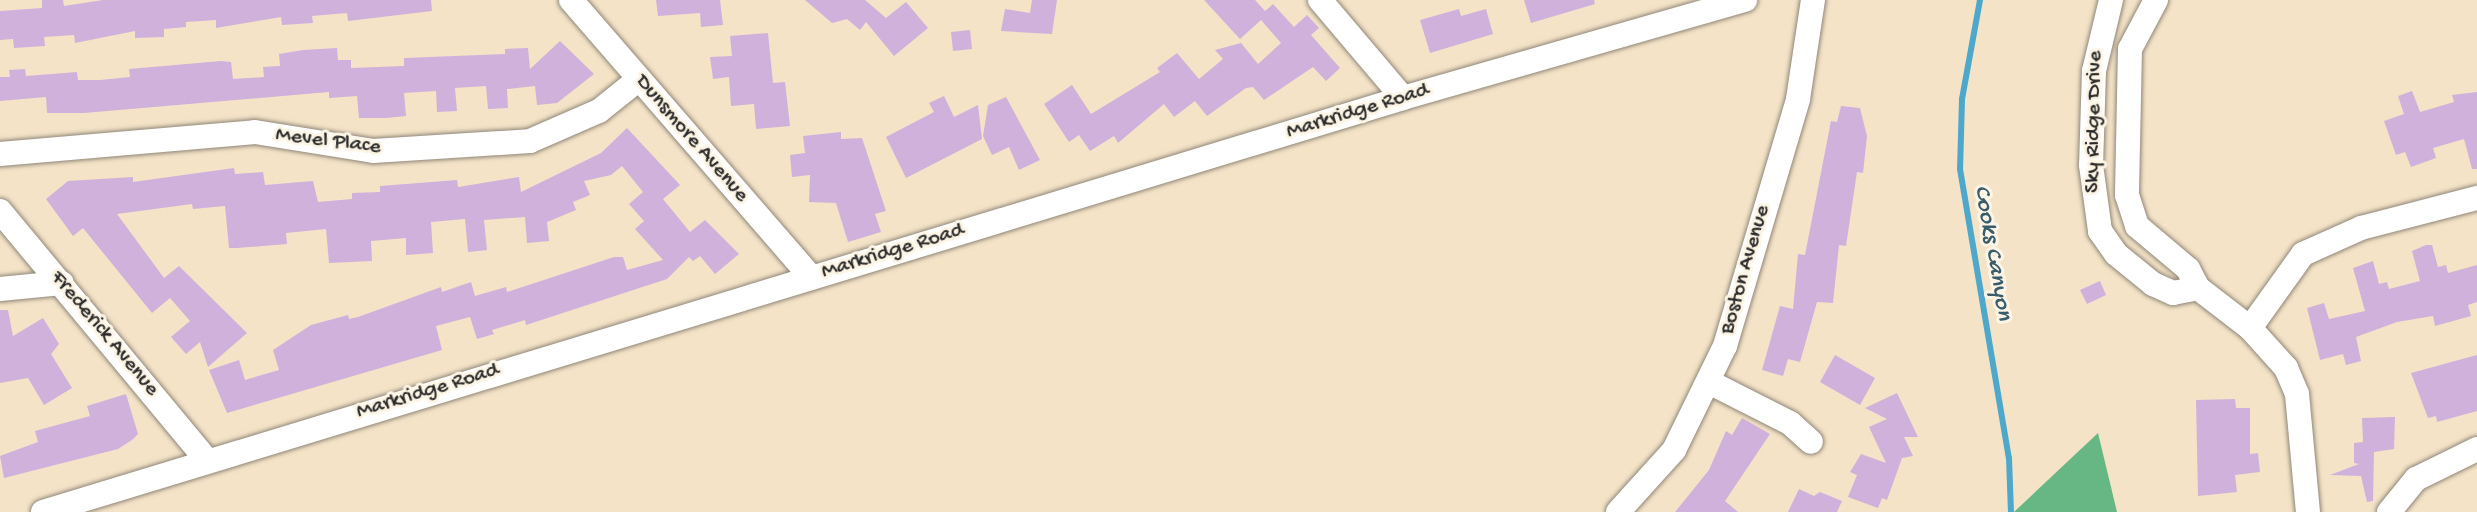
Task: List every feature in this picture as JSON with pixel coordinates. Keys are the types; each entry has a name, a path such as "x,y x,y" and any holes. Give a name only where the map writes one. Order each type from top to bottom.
{"street":[{"name":"Dunsmore Avenue","path":"571,0 811,277"},
{"path":"1320,0 1403,98"},
{"name":"Markridge Road","path":"43,512 206,459 1403,98 1745,0"},
{"name":"Boston Avenue","path":"1618,512 1674,450 1711,383 1798,99 1813,0"},
{"name":"Sky Ridge Drive","path":"2111,0 2094,71 2091,165 2100,231 2116,254 2153,284 2173,293 2198,288"},
{"name":"Sky Ridge Drive","path":"2156,0 2130,49 2127,195 2137,226 2188,269 2198,288 2250,328 2286,368 2297,394 2308,512"},
{"name":"Mevel Place","path":"0,154 255,132 373,151 530,141 599,111 639,79"},
{"path":"2250,328 2303,254 2361,228 2477,198"},
{"name":"Frederick Avenue","path":"0,211 206,459"},
{"path":"0,289 62,283"},
{"path":"1711,383 1790,423 1811,442"},
{"path":"2389,512 2416,479 2477,449"}],"green space":[{"path":"2098,433 2117,512 2014,512"}],"building":[{"path":"42,0 63,0 64,6 103,0 431,0 432,11 348,21 347,13 312,16 313,23 282,25 281,17 216,28 216,20 186,22 186,27 164,29 164,37 135,38 135,31 75,43 74,35 44,37 45,46 14,48 13,39 0,40 0,11 42,8"},
{"path":"656,0 720,0 723,25 701,27 700,13 658,16"},
{"path":"805,0 865,0 886,18 906,2 928,28 894,56 866,22 860,30 847,19 832,23"},
{"path":"1032,0 1057,0 1052,34 1001,31 1005,9 1030,13"},
{"path":"1204,0 1255,0 1265,11 1273,4 1294,27 1307,15 1319,28 1311,35 1340,68 1326,81 1313,67 1264,100 1253,87 1246,88 1207,116 1195,101 1174,117 1164,104 1118,143 1114,136 1090,151 1079,135 1069,142 1044,104 1072,85 1091,114 1160,72 1157,68 1177,53 1199,79 1223,59 1215,50 1241,43 1258,64 1281,43 1261,20 1240,39"},
{"path":"1524,0 1594,0 1595,4 1531,23"},
{"path":"1459,9 1461,16 1486,9 1493,34 1430,53 1420,20"},
{"path":"970,30 972,49 953,51 951,32"},
{"path":"768,33 773,83 785,82 790,126 756,129 754,104 731,106 729,77 713,79 710,57 732,56 730,36"},
{"path":"560,41 594,74 557,103 537,105 535,86 507,89 508,108 488,109 486,86 455,88 457,111 437,112 436,91 404,93 406,116 386,118 359,118 357,96 329,98 329,92 84,113 47,113 46,97 0,101 0,77 10,77 9,70 25,69 26,76 77,72 78,80 100,80 130,77 129,69 221,61 231,62 233,79 264,77 263,67 280,66 279,54 337,48 338,60 351,60 351,68 404,66 404,58 505,54 505,49 528,48 530,69"},
{"path":"2412,91 2420,112 2454,102 2452,95 2477,92 2477,169 2472,169 2464,139 2433,148 2436,158 2411,167 2405,152 2396,155 2384,121 2404,114 2398,96"},
{"path":"944,96 954,117 978,105 982,139 906,178 886,137 934,112 929,103"},
{"path":"1006,97 1040,160 1019,170 1009,147 992,155 983,136 988,105"},
{"path":"1841,106 1860,108 1867,136 1863,173 1857,172 1846,246 1839,245 1833,303 1817,302 1800,362 1788,359 1783,376 1762,370 1780,306 1793,309 1798,254 1805,255 1831,121 1837,122"},
{"path":"627,128 680,185 663,199 690,232 705,220 739,254 715,274 700,256 693,261 689,257 667,279 526,325 525,320 492,330 494,334 477,339 470,317 436,326 442,350 227,413 209,370 239,360 245,380 279,370 273,350 311,325 348,315 349,319 358,317 441,287 442,292 471,282 475,296 506,287 507,292 614,257 623,257 627,270 663,260 635,229 644,221 629,204 643,192 622,166 611,175 584,181 590,195 573,202 576,210 547,222 549,241 527,243 525,217 484,220 487,250 468,252 465,219 431,222 433,253 406,255 406,238 371,241 372,261 329,263 326,229 286,233 287,244 229,248 225,206 193,209 192,204 117,214 164,278 179,266 247,333 208,367 200,342 186,354 171,337 190,321 170,298 152,313 83,228 73,236 46,199 68,181 133,177 133,182 234,168 235,174 263,172 265,185 313,181 318,202 352,199 352,193 380,192 380,186 457,180 458,187 519,177 521,192 601,153"},
{"path":"841,132 841,139 862,138 886,211 875,214 881,232 848,242 836,203 809,202 810,175 792,177 790,155 805,153 803,136"},
{"path":"2432,245 2438,267 2446,265 2448,273 2477,265 2477,302 2468,305 2471,316 2435,326 2433,316 2397,322 2356,337 2361,361 2346,365 2343,354 2320,360 2307,308 2324,303 2329,319 2365,311 2353,268 2373,261 2379,284 2387,282 2389,289 2420,281 2412,251"},
{"path":"2100,281 2106,295 2087,304 2080,290"},
{"path":"0,310 8,310 13,336 43,318 59,344 51,354 72,388 44,405 28,378 0,383"},
{"path":"1835,355 1875,378 1860,405 1820,382"},
{"path":"2477,355 2477,411 2437,422 2436,416 2428,418 2411,373"},
{"path":"1897,393 1918,437 1904,437 1913,456 1902,458 1887,500 1882,498 1878,508 1848,497 1857,475 1850,472 1861,454 1886,463 1869,427 1887,419 1865,408"},
{"path":"126,394 138,434 132,440 118,449 4,478 0,456 38,442 35,431 90,416 87,406"},
{"path":"2235,399 2236,408 2250,408 2250,454 2258,453 2260,472 2235,475 2237,492 2198,496 2196,400"},
{"path":"2395,417 2394,449 2374,452 2373,501 2367,502 2361,476 2330,475 2359,464 2354,463 2354,443 2363,442 2362,418"},
{"path":"1742,418 1770,434 1725,501 1738,512 1675,512 1709,470 1726,431 1732,435"},
{"path":"1799,489 1814,496 1820,492 1842,501 1837,512 1788,512"}],"waterway":[{"name":"Cooks Canyon","path":"1980,0 1962,99 1960,169 2009,458 2011,512"}]}
